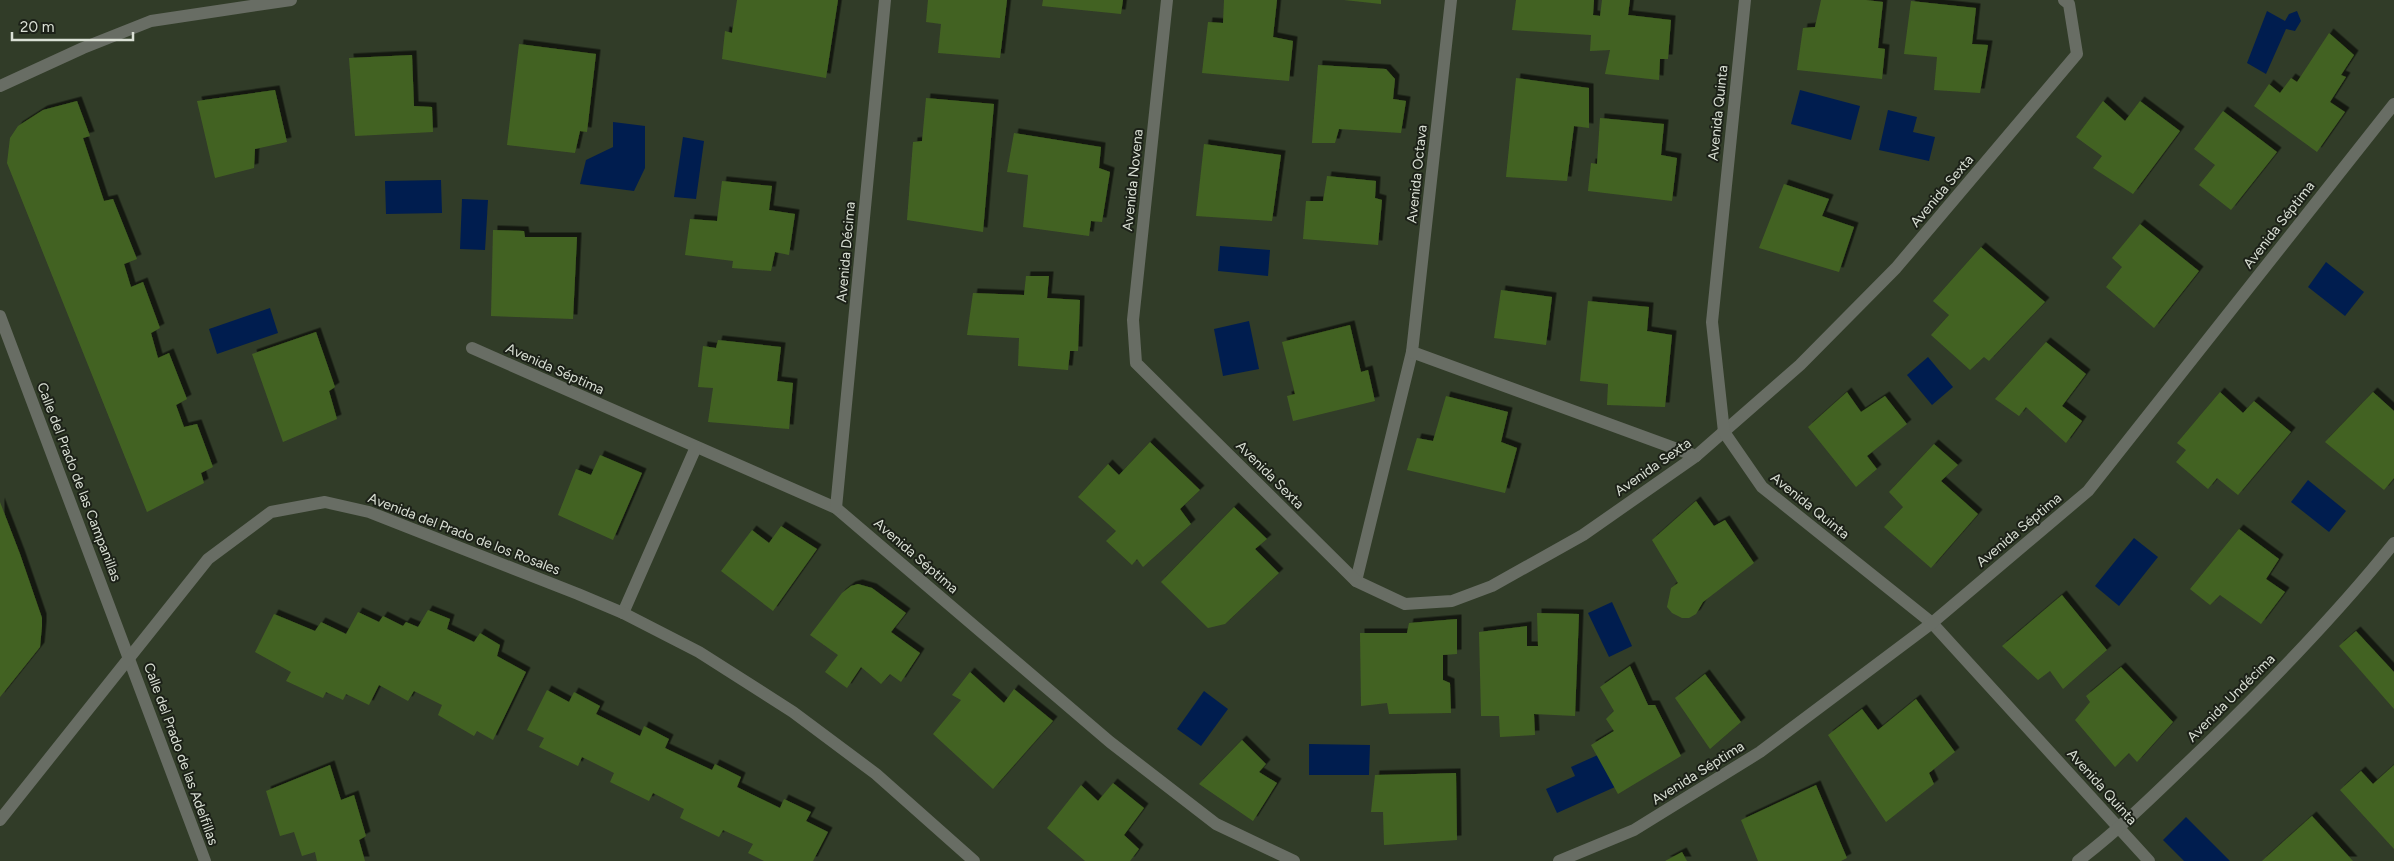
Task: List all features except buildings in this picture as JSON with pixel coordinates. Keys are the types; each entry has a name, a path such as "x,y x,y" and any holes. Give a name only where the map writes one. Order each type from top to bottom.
{"street":[{"path":"0,86 13,78 151,21 291,0"},
{"name":"Avenida Décima","path":"836,508 885,0"},
{"name":"Avenida Novena","path":"1136,364 1133,320 1167,0"},
{"name":"Avenida Octava","path":"1356,581 1412,352 1451,0"},
{"name":"Avenida Quinta","path":"1745,0 1712,322 1724,432 1762,487 1932,623 2149,861"},
{"name":"Avenida Sexta","path":"1136,364 1356,581 1405,604 1452,601 1492,586 1583,534 1696,456 1800,365 1896,268 2077,54 2069,4 2064,0"},
{"path":"0,95 13,78"},
{"name":"Avenida Séptima","path":"1559,861 1634,830 1760,752 1932,623 2088,491 2394,104"},
{"name":"Calle del Prado de las Campanillas","path":"0,316 130,658"},
{"name":"Avenida Séptima","path":"472,348 836,508 1125,753 1216,824 1294,861"},
{"path":"1412,352 1696,456"},
{"path":"623,613 696,448"},
{"name":"Avenida del Prado de los Rosales","path":"0,820 208,559 270,512 325,502 369,512 623,613 699,652 793,712 876,774 974,861"},
{"name":"Avenida Undécima","path":"2078,861 2120,829 2253,700 2374,568 2394,543"},
{"name":"Calle del Prado de las Adelfillas","path":"130,658 205,861"}],"water":[{"path":"2267,11 2285,21 2289,14 2297,11 2301,21 2295,31 2286,29 2266,74 2247,63"},
{"path":"1800,90 1860,106 1851,140 1791,124"},
{"path":"1888,110 1917,117 1913,132 1935,137 1929,161 1879,150"},
{"path":"613,122 645,126 645,168 634,191 580,184 586,160 613,147"},
{"path":"683,137 704,141 696,199 674,197"},
{"path":"441,180 442,213 386,214 385,181"},
{"path":"462,199 488,200 485,250 460,249"},
{"path":"1220,246 1270,250 1268,276 1218,271"},
{"path":"2326,262 2364,292 2345,316 2308,287"},
{"path":"270,308 278,333 217,354 209,329"},
{"path":"1249,321 1259,369 1223,376 1214,329"},
{"path":"1928,357 1953,387 1932,405 1907,375"},
{"path":"2308,480 2346,511 2329,532 2291,502"},
{"path":"2134,538 2158,557 2119,606 2095,586"},
{"path":"1612,602 1632,646 1609,657 1588,613"},
{"path":"1204,691 1228,709 1201,746 1177,729"},
{"path":"1309,744 1370,745 1369,775 1309,775"},
{"path":"1600,754 1615,787 1557,813 1546,789 1575,776 1571,767"},
{"path":"2186,817 2230,861 2184,861 2163,840"}]}
